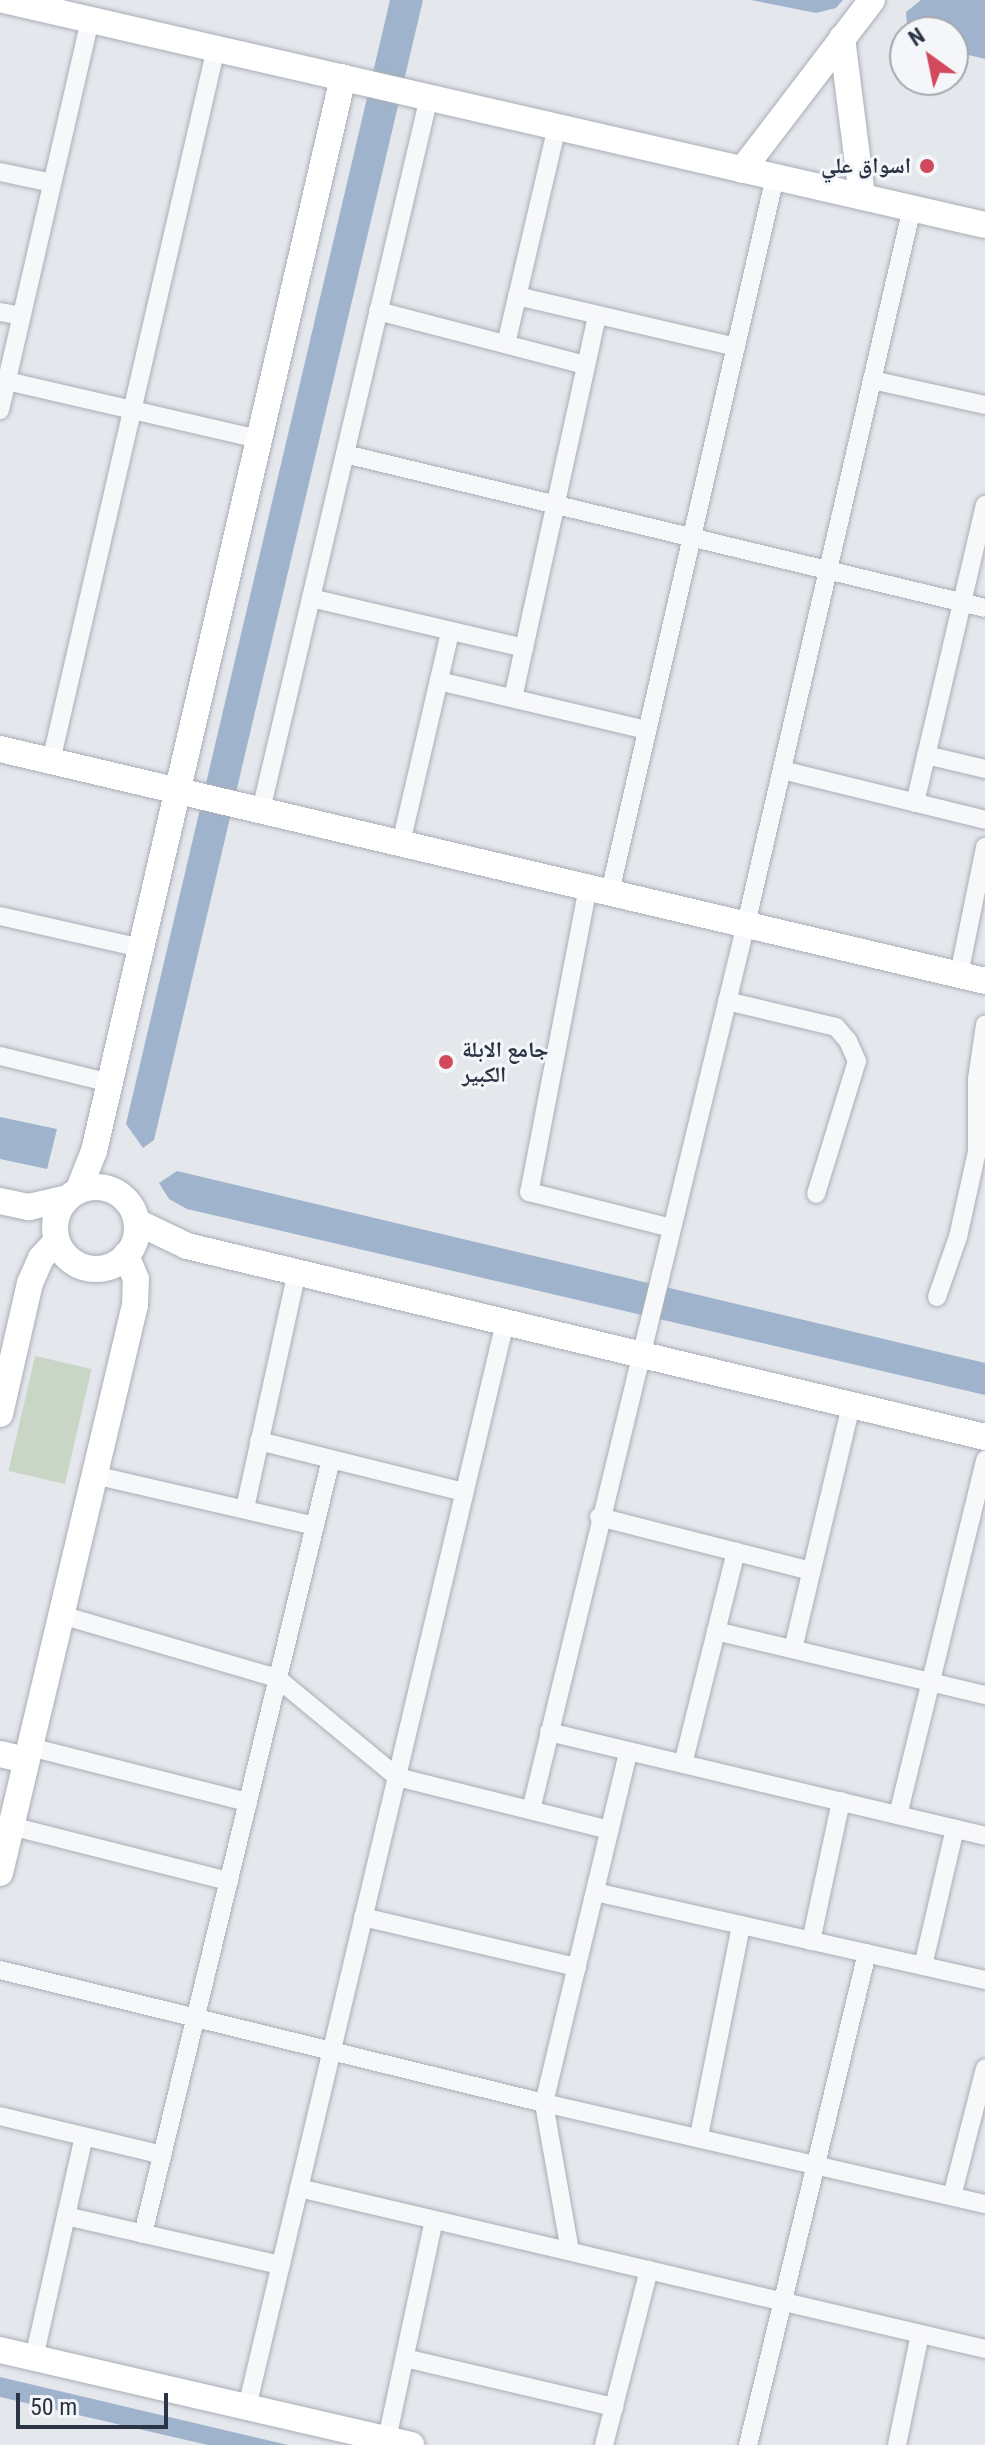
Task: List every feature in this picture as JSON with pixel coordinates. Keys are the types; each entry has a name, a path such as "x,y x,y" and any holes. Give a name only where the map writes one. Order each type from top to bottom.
{"street":[{"path":"4,0 985,225"},
{"path":"742,170 872,0"},
{"path":"0,410 90,20"},
{"path":"842,38 862,197"},
{"path":"51,761 216,48"},
{"path":"0,1414 30,1283 41,1258 56,1237 55,1221 73,1194 94,1151 343,78"},
{"path":"261,810 429,97"},
{"path":"506,344 557,127"},
{"path":"0,172 52,183"},
{"path":"671,1228 529,1192 599,890 647,730 775,177"},
{"path":"531,1810 599,1517 746,924 912,208"},
{"path":"517,296 736,347"},
{"path":"378,311 586,365"},
{"path":"0,312 22,316"},
{"path":"513,698 597,316"},
{"path":"872,380 985,405"},
{"path":"7,381 259,439"},
{"path":"345,454 985,608"},
{"path":"915,803 985,505"},
{"path":"311,598 524,648"},
{"path":"401,843 450,632"},
{"path":"439,681 647,730"},
{"path":"0,749 985,981"},
{"path":"926,755 985,769"},
{"path":"782,770 985,820"},
{"path":"959,974 985,847"},
{"path":"0,916 141,948"},
{"path":"727,1001 836,1027 848,1041 857,1061 816,1194"},
{"path":"937,1297 958,1237 977,1151 977,1079 985,1025"},
{"path":"0,1056 110,1083"},
{"path":"0,1873 135,1305 130,1205 117,1192 94,1151"},
{"path":"0,1201 29,1207 91,1187 117,1192"},
{"path":"29,1207 56,1237 71,1260 82,1266 106,1267 132,1241"},
{"path":"132,1241 187,1246 985,1437"},
{"path":"245,1508 297,1272"},
{"path":"247,2407 505,1322"},
{"path":"793,1649 851,1405"},
{"path":"259,1441 464,1492"},
{"path":"143,2234 331,1459"},
{"path":"898,1815 985,1460"},
{"path":"94,1475 315,1526"},
{"path":"599,1517 811,1571"},
{"path":"683,1764 736,1552"},
{"path":"61,1615 277,1678 397,1777 610,1830"},
{"path":"716,1631 985,1695"},
{"path":"549,1732 985,1836"},
{"path":"570,2251 544,2103 628,1753"},
{"path":"0,1754 28,1754 248,1802"},
{"path":"811,1941 841,1801"},
{"path":"11,1826 229,1881"},
{"path":"923,1966 955,1829"},
{"path":"595,1892 985,1980"},
{"path":"363,1917 577,1967"},
{"path":"699,2136 741,1925"},
{"path":"748,2445 867,1953"},
{"path":"0,1970 544,2103 699,2136 985,2204"},
{"path":"952,2196 985,2068"},
{"path":"0,2116 162,2155"},
{"path":"34,2358 84,2137"},
{"path":"299,2188 985,2349"},
{"path":"66,2216 280,2265"},
{"path":"0,2350 399,2442 405,2358 434,2220"},
{"path":"604,2445 649,2270"},
{"path":"897,2445 920,2334"},
{"path":"405,2358 614,2407"}],"green space":[{"path":"35,1356 92,1369 65,1484 8,1471"}],"water":[{"path":"390,0 423,0 154,1140 143,1148 126,1124"},
{"path":"751,0 843,0 836,8 816,13"},
{"path":"921,0 985,0 985,59 969,55 969,16 906,16 906,12"},
{"path":"0,1117 57,1129 47,1169 0,1159"},
{"path":"177,1171 985,1363 985,1395 187,1209 169,1199 159,1183"},
{"path":"0,2377 288,2445 208,2445 0,2397"}],"place":[{"name":"اسواق علي","path":"927,166"},
{"name":"جامع الابلة الكبير","path":"446,1062"}]}
